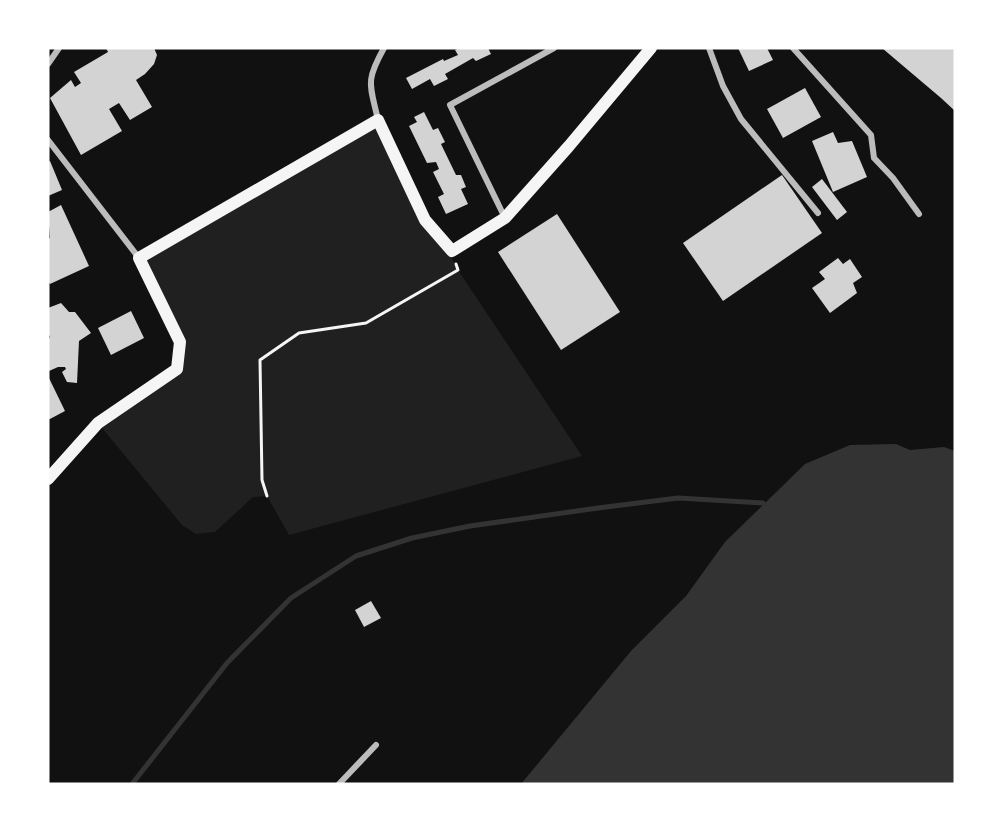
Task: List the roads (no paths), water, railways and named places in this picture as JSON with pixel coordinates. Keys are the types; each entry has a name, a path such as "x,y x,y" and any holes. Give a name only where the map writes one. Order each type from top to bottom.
{"main road":[{"path":"48,480 98,423 177,369 180,342 139,258 378,120 425,220 452,250 506,218 651,48"}],"street":[{"path":"48,64 59,48"},
{"path":"378,120 370,83 371,70 384,48"},
{"path":"506,218 450,105 554,48"},
{"path":"709,48 723,87 741,119 818,213"},
{"path":"793,48 871,135 874,158 893,178 919,214"},
{"path":"48,140 139,258"},
{"path":"339,784 376,745"}],"waterway":[{"path":"132,784 227,663 291,598 356,556 412,538 470,526 598,508 678,498 763,503"}]}
